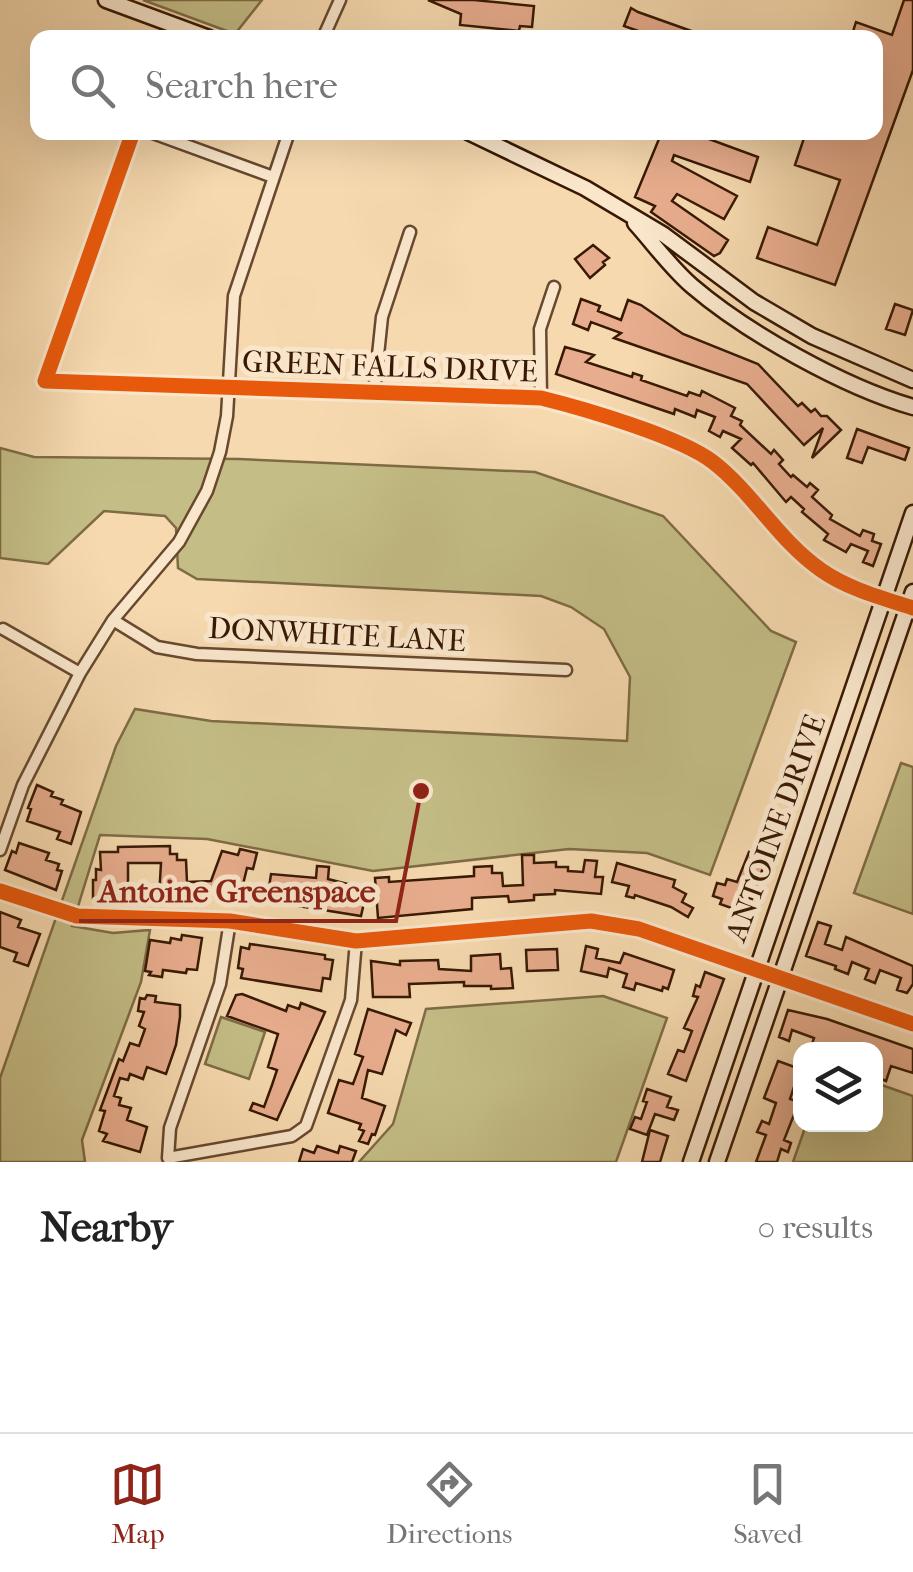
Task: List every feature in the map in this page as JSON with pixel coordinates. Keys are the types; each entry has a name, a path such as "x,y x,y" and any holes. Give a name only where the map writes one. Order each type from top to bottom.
{"main road":[{"path":"106,0 187,30"},
{"path":"486,140 545,167 664,235 754,302 812,336 913,380"},
{"path":"620,210 688,284 723,310 801,356 913,407"},
{"path":"801,356 812,336"},
{"name":"ANTOINE DRIVE","path":"693,1156 913,512"},
{"name":"ANTOINE DRIVE","path":"717,1160 911,602"},
{"path":"809,817 832,826"},
{"path":"784,888 808,897"},
{"path":"693,1156 717,1160"}],"street":[{"path":"327,30 340,0"},
{"name":"GREEN FALLS DRIVE","path":"130,140 46,381 541,398 575,406 680,444 712,461 822,571 883,598 911,602"},
{"path":"172,140 273,177"},
{"path":"0,850 23,786 80,673 113,620 179,542 198,510 220,452 227,416 234,296 286,140"},
{"path":"374,394 382,318 410,232"},
{"path":"541,398 540,328 554,287"},
{"name":"DONWHITE LANE","path":"113,620 157,646 197,654 566,670"},
{"path":"2,630 80,673"},
{"path":"0,891 76,916 230,921 356,941 608,922 639,929 913,1024"},
{"path":"230,921 220,984 170,1128 168,1158 292,1136 306,1126 351,1000 356,941"}],"shaded area":[{"path":"143,0 262,0 238,30 224,30"},
{"path":"0,448 34,457 239,459 535,472 663,516 771,631 796,642 710,875 647,853 569,849 373,871 207,839 100,835 72,926 113,933 150,930 141,982 82,1140 85,1162 0,1162 0,1078 116,746 135,709 211,721 627,741 630,677 604,629 571,607 541,596 197,579 178,568 176,528 165,516 104,511 48,564 0,558"},
{"path":"901,763 913,767 913,914 854,893"},
{"path":"603,996 667,1018 616,1162 359,1162 393,1124 426,1009"},
{"path":"221,1017 265,1032 249,1079 205,1064"},
{"path":"883,1085 913,1096 913,1162 793,1162 804,1132 883,1132"}],"building":[{"path":"428,0 534,6 532,27 520,26 519,30 460,25 461,14"},
{"path":"904,0 913,0 913,70 835,285 757,258 768,227 817,245 840,180 795,165 803,140 883,140 883,32 892,35"},
{"path":"631,8 689,30 635,30 624,26"},
{"path":"856,22 878,30 854,30"},
{"path":"659,140 712,140 758,157 750,182 674,155 672,161 737,196 724,219 677,194 672,201 728,240 714,256 651,212 655,206 635,197"},
{"path":"593,245 609,258 590,278 575,259"},
{"path":"581,299 621,320 628,300 641,305 683,334 758,364 798,406 802,403 811,412 815,409 841,430 812,458 823,428 804,445 747,384 614,338 621,333 591,322 588,330 573,324"},
{"path":"895,304 913,310 905,335 886,329"},
{"path":"565,347 594,355 586,362 632,377 633,373 642,376 641,380 687,396 689,392 700,396 702,391 735,408 731,416 742,421 740,425 771,454 774,450 783,460 779,464 791,477 818,490 812,497 832,515 830,519 860,536 863,530 874,534 872,541 881,544 873,566 863,562 868,551 851,544 846,552 824,540 828,534 802,512 804,509 791,497 786,502 753,463 732,448 741,439 723,431 720,437 709,431 715,417 697,410 695,417 675,409 674,414 556,374"},
{"path":"857,429 909,448 905,460 868,447 862,463 847,458"},
{"path":"37,785 53,792 51,796 63,800 61,804 81,812 71,844 57,839 60,832 27,821"},
{"path":"19,843 49,853 46,860 59,864 57,870 62,871 56,890 5,870"},
{"path":"170,846 170,854 177,854 177,860 186,860 187,882 211,881 222,851 238,855 240,849 257,853 253,869 247,868 239,901 195,893 194,899 159,897 161,863 128,863 128,898 93,898 96,869 101,870 100,852 118,852 118,847"},
{"path":"749,852 759,856 757,862 764,865 752,899 743,896 737,910 720,904 722,899 713,896 717,883 725,885 727,879 737,882"},
{"path":"522,855 534,855 534,863 556,862 556,867 568,867 568,871 583,872 585,860 597,861 595,877 603,877 601,894 555,890 555,894 534,895 534,900 509,902 508,896 472,898 472,909 378,918 375,878 389,877 389,882 474,876 474,867 492,866 492,873 502,873 503,886 523,885"},
{"path":"617,863 675,880 673,887 686,894 682,902 693,908 688,917 671,907 635,895 626,896 629,886 612,882"},
{"path":"317,866 329,867 328,879 367,889 361,916 267,901 271,874 316,878"},
{"path":"0,912 21,920 18,927 40,934 28,966 14,961 17,953 0,947"},
{"path":"818,922 831,926 825,944 842,950 846,937 913,966 913,984 907,993 897,990 901,978 880,970 875,983 865,979 869,969 852,962 848,974 806,956"},
{"path":"182,935 202,938 197,970 163,970 162,977 149,975 151,972 145,971 150,940 170,943 171,938 181,940"},
{"path":"250,944 325,955 325,959 333,960 330,979 323,978 321,991 241,978 241,947 249,949"},
{"path":"586,946 598,949 596,958 620,963 624,953 674,970 668,989 663,987 662,991 636,983 634,990 623,987 627,974 609,968 607,977 581,971"},
{"path":"557,949 558,970 527,971 526,950"},
{"path":"500,954 501,969 511,968 513,988 464,986 464,982 409,984 410,997 373,997 371,961 400,965 400,961 438,960 439,969 471,971 471,956"},
{"path":"705,972 724,979 686,1081 668,1074 678,1050 684,1052 692,1031 684,1028 698,997 693,996 696,985 700,987"},
{"path":"236,995 286,1011 288,1005 299,1009 301,1003 325,1012 277,1120 250,1110 253,1103 264,1107 277,1070 268,1067 278,1034 227,1016"},
{"path":"156,996 155,1002 180,1005 180,1017 166,1074 147,1067 143,1079 130,1074 128,1080 120,1078 114,1096 121,1098 119,1105 131,1108 127,1120 147,1127 140,1152 103,1141 107,1134 99,1131 105,1111 100,1110 119,1059 123,1061 130,1043 139,1046 145,1029 139,1026 144,1012 138,1011 140,998"},
{"path":"368,1009 411,1023 406,1035 396,1030 382,1074 368,1070 362,1098 385,1106 368,1144 359,1141 364,1131 359,1129 361,1124 328,1113 339,1080 353,1084 363,1057 355,1054"},
{"path":"788,1010 827,1019 913,1049 913,1073 891,1066 886,1081 883,1080 883,1042 813,1042 814,1038 792,1030 789,1041 779,1037"},
{"path":"778,1061 793,1066 793,1117 784,1140 791,1143 788,1152 781,1149 777,1162 756,1162 766,1135 757,1132 762,1121 769,1124 776,1103 764,1098"},
{"path":"647,1089 671,1097 667,1107 678,1110 674,1120 655,1114 647,1135 630,1129 635,1117 641,1119"},
{"path":"650,1130 668,1136 660,1162 642,1162"},
{"path":"317,1146 338,1153 340,1146 356,1151 352,1162 299,1162 303,1149 314,1153"}],"cycle path":[{"path":"130,140 45,381 541,398 630,424 698,452 727,474 792,545 821,570 854,588 913,608"},
{"path":"0,891 77,916 230,921 356,941 591,921 639,929 913,1024"}],"place":[{"name":"Antoine Greenspace","path":"421,791"}]}
